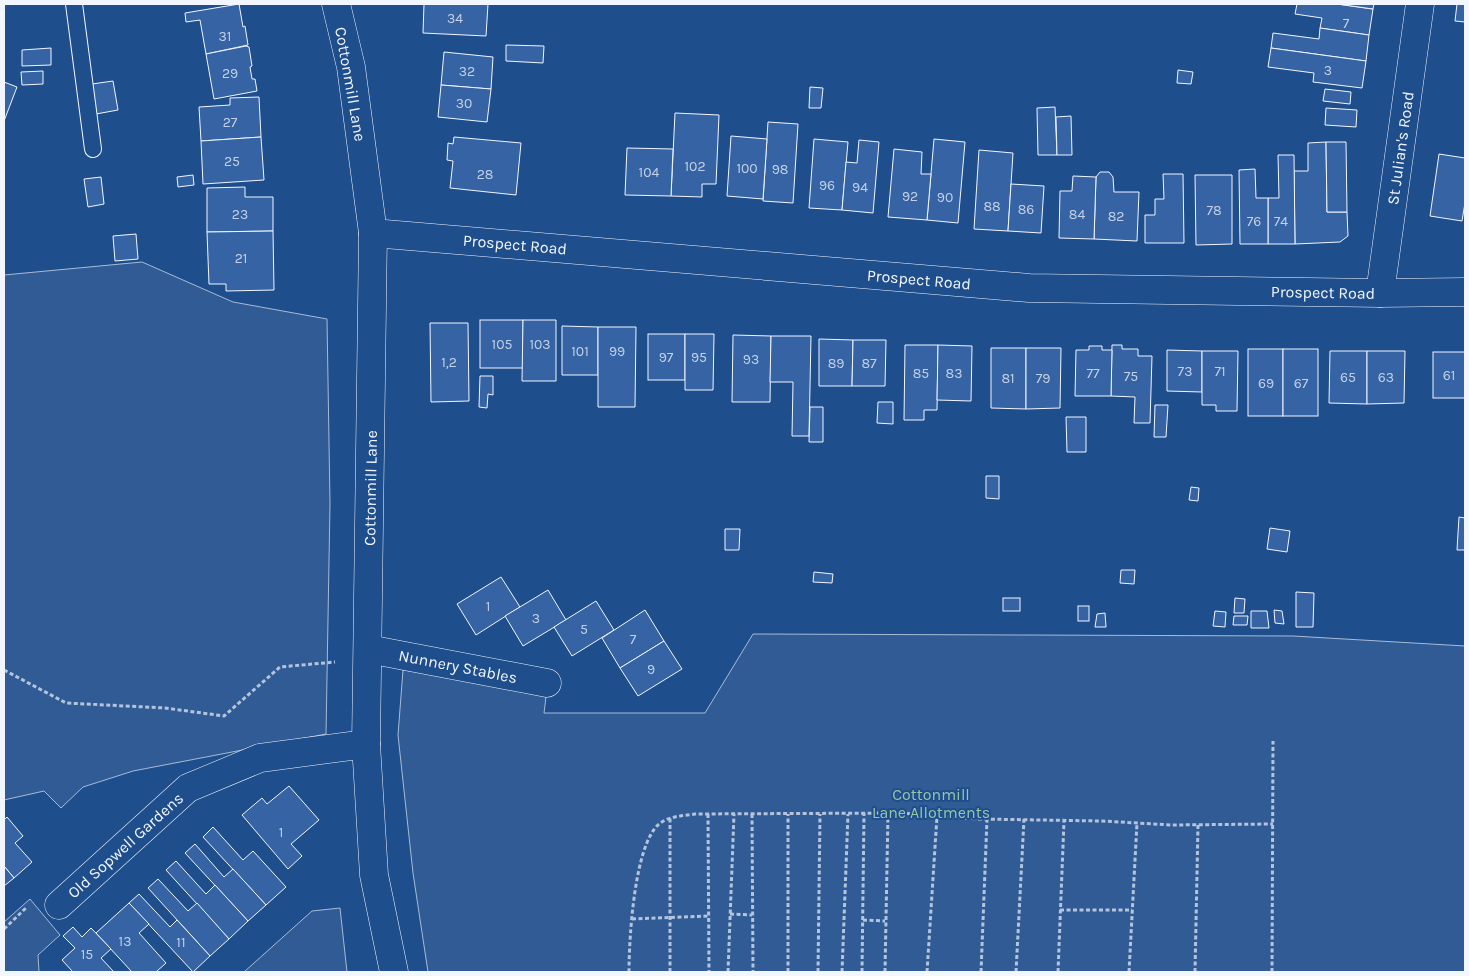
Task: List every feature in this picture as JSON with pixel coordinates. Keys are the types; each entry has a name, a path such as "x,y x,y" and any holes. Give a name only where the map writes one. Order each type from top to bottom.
{"street":[{"name":"Cottonmill Lane","path":"336,4 351,67 374,233 366,744 374,875 394,972"},
{"name":"St Julian's Road","path":"1380,293 1420,4"},
{"name":"Prospect Road","path":"374,233 1029,288 1380,293 1465,292"},
{"name":"Nunnery Stables","path":"368,654 547,682"},
{"name":"Old Sopwell Gardens","path":"59,905 188,788 260,758 366,744"}],"lane":[{"path":"74,4 94,149"}],"path":[{"path":"4,670 66,703 165,708 224,716 280,667 368,654"},
{"path":"1272,972 1273,742"},
{"path":"862,972 864,813"},
{"path":"629,972 633,901 642,851 657,825 670,817 708,814 888,813 987,819 1198,825 1274,824"},
{"path":"884,972 888,813"},
{"path":"708,814 709,972"},
{"path":"728,972 734,814"},
{"path":"752,814 753,972"},
{"path":"788,814 788,972"},
{"path":"818,972 820,814"},
{"path":"842,972 848,814"},
{"path":"927,972 937,816"},
{"path":"670,817 670,972"},
{"path":"981,972 987,819"},
{"path":"1016,972 1024,820"},
{"path":"1058,972 1064,820"},
{"path":"1128,972 1137,823"},
{"path":"1195,972 1198,825"},
{"path":"1060,910 1132,910"},
{"path":"730,914 752,915"},
{"path":"632,919 709,916"},
{"path":"863,920 885,921"}],"shaded area":[{"path":"142,262 233,302 327,319 330,504 326,734 133,771 83,787 61,808 44,791 4,800 4,275"},
{"name":"Cottonmill Lane Allotments","path":"753,634 1293,636 1465,646 1465,972 428,972 413,873 398,735 403,670 547,689 544,713 705,713"},
{"path":"30,899 60,935 38,955 39,972 4,972 4,922"},
{"path":"340,908 347,972 244,972 312,911"}],"building":[{"path":"239,4 248,45 206,54 200,20 186,22 185,13"},
{"path":"424,4 488,4 486,36 423,33"},
{"path":"1297,4 1337,4 1373,9 1369,35 1320,28 1322,18 1295,14"},
{"path":"1337,4 1374,4 1373,9"},
{"path":"1457,4 1465,4 1465,22 1455,21"},
{"path":"1320,28 1369,35 1366,61 1271,48 1273,33 1319,39"},
{"path":"506,45 544,46 543,63 506,61"},
{"path":"249,47 252,79 255,79 257,91 214,99 206,54"},
{"path":"51,48 51,65 22,66 22,50"},
{"path":"1271,48 1366,61 1362,88 1313,82 1314,73 1268,67"},
{"path":"444,52 493,57 491,89 441,85"},
{"path":"1178,70 1193,72 1191,84 1177,83"},
{"path":"43,71 43,84 22,85 21,72"},
{"path":"113,81 118,110 96,114 92,84"},
{"path":"4,82 17,87 4,121"},
{"path":"441,85 491,89 487,122 438,117"},
{"path":"810,87 823,88 821,108 809,108"},
{"path":"1325,89 1351,92 1350,104 1323,101"},
{"path":"259,97 261,137 201,141 199,107 230,105 230,98"},
{"path":"1055,107 1057,155 1038,155 1037,108"},
{"path":"1326,108 1357,110 1356,127 1325,125"},
{"path":"675,113 719,115 716,184 702,184 702,197 671,196"},
{"path":"1071,116 1072,155 1057,155 1056,117"},
{"path":"768,122 798,124 793,203 763,201"},
{"path":"731,136 767,139 763,199 727,196"},
{"path":"261,137 264,180 203,184 201,141"},
{"path":"454,137 521,143 516,195 450,188 453,161 447,160 448,143 453,144"},
{"path":"814,139 848,142 842,210 809,208"},
{"path":"934,139 965,142 958,223 927,220"},
{"path":"859,140 879,142 873,213 842,210 846,162 857,163"},
{"path":"1326,142 1327,212 1347,212 1348,236 1340,242 1295,244 1294,171 1308,171 1308,143"},
{"path":"1326,142 1346,142 1347,212 1327,212"},
{"path":"627,148 673,149 671,196 625,195"},
{"path":"894,149 922,152 921,174 931,174 927,220 888,217"},
{"path":"979,150 1013,153 1008,231 974,229"},
{"path":"1439,154 1465,158 1465,203 1462,221 1430,216"},
{"path":"1278,155 1294,155 1295,244 1268,244 1268,198 1279,198"},
{"path":"1255,169 1256,198 1268,198 1268,244 1240,244 1239,170"},
{"path":"1100,172 1109,172 1113,177 1114,192 1139,192 1137,241 1094,239 1096,177"},
{"path":"1163,174 1183,174 1184,243 1145,243 1145,215 1155,215 1155,199 1164,199"},
{"path":"193,175 194,185 178,187 177,177"},
{"path":"1195,175 1232,175 1232,244 1196,245"},
{"path":"1073,176 1096,177 1094,239 1059,238 1060,191 1072,191"},
{"path":"101,177 104,204 88,207 84,179"},
{"path":"1011,184 1044,186 1041,233 1008,231"},
{"path":"245,187 245,197 273,197 273,231 207,232 207,188"},
{"path":"273,231 274,290 226,291 226,284 209,284 207,232"},
{"path":"136,234 138,259 115,261 113,236"},
{"path":"480,320 523,320 523,368 480,368"},
{"path":"523,320 556,320 556,381 522,381"},
{"path":"430,323 468,323 469,401 431,402"},
{"path":"562,326 598,327 598,375 562,375"},
{"path":"598,327 636,327 635,407 598,407"},
{"path":"648,334 685,334 685,380 648,380"},
{"path":"685,334 714,334 713,390 685,390"},
{"path":"733,335 771,336 770,402 732,402"},
{"path":"771,336 811,336 809,436 792,436 793,382 770,382"},
{"path":"819,339 853,340 852,386 819,386"},
{"path":"853,340 886,340 885,386 852,386"},
{"path":"905,345 938,345 937,410 924,410 924,420 904,420"},
{"path":"938,345 972,346 971,401 937,400"},
{"path":"1112,345 1122,345 1122,349 1138,349 1138,356 1152,356 1150,423 1134,423 1135,397 1111,396"},
{"path":"1089,346 1102,346 1102,350 1112,350 1111,396 1075,396 1076,350 1089,350"},
{"path":"991,348 1026,348 1026,409 991,408"},
{"path":"1026,348 1061,348 1060,408 1026,409"},
{"path":"1248,349 1283,349 1283,416 1248,416"},
{"path":"1283,349 1318,349 1318,416 1283,416"},
{"path":"1167,350 1202,351 1202,392 1167,391"},
{"path":"1202,351 1238,351 1237,411 1216,411 1216,405 1202,405"},
{"path":"1330,351 1367,351 1367,404 1329,403"},
{"path":"1367,351 1405,351 1404,403 1367,404"},
{"path":"1433,352 1465,352 1465,398 1433,398"},
{"path":"480,376 493,376 493,395 488,394 487,408 479,407"},
{"path":"878,402 893,402 893,424 877,423"},
{"path":"1155,405 1168,405 1166,437 1154,437"},
{"path":"810,407 823,407 823,442 809,442"},
{"path":"1066,417 1086,417 1086,452 1067,452"},
{"path":"986,476 999,476 999,499 986,498"},
{"path":"1191,487 1199,488 1198,501 1189,500"},
{"path":"1459,517 1465,518 1465,550 1457,550"},
{"path":"1270,528 1290,531 1287,552 1267,549"},
{"path":"725,529 740,529 739,550 725,550"},
{"path":"1121,570 1135,570 1134,584 1120,583"},
{"path":"814,572 833,574 832,583 813,582"},
{"path":"501,577 520,607 476,635 457,604"},
{"path":"548,590 566,620 523,646 505,616"},
{"path":"1296,592 1314,593 1313,627 1296,627"},
{"path":"1003,598 1020,598 1020,611 1003,611"},
{"path":"1235,598 1245,599 1244,613 1234,613"},
{"path":"596,601 614,630 572,656 554,627"},
{"path":"1078,606 1089,606 1089,621 1078,621"},
{"path":"645,610 664,641 620,668 602,638"},
{"path":"1274,610 1282,611 1284,624 1275,623"},
{"path":"1215,611 1226,612 1225,627 1213,626"},
{"path":"1251,611 1267,611 1269,628 1251,628"},
{"path":"1105,613 1106,627 1095,627 1097,614"},
{"path":"1234,616 1248,616 1247,625 1233,625"},
{"path":"664,641 682,669 638,696 620,668"},
{"path":"289,786 319,820 291,844 302,856 288,869 242,815 262,798 267,804"},
{"path":"7,817 23,836 15,843 32,862 14,878 4,866 4,820"},
{"path":"213,827 243,860 253,851 286,887 266,905 203,837"},
{"path":"195,844 224,877 233,869 266,905 248,921 185,853"},
{"path":"176,861 206,894 215,885 248,921 229,939 166,870"},
{"path":"4,866 14,878 4,886"},
{"path":"158,879 188,911 197,903 229,939 210,956 148,888"},
{"path":"139,894 170,927 177,920 210,956 193,972 129,903"},
{"path":"129,903 149,924 139,933 166,963 156,972 132,972 96,933"},
{"path":"73,927 82,937 91,928 111,949 101,958 114,972 73,972 62,960 75,948 63,936"}]}
